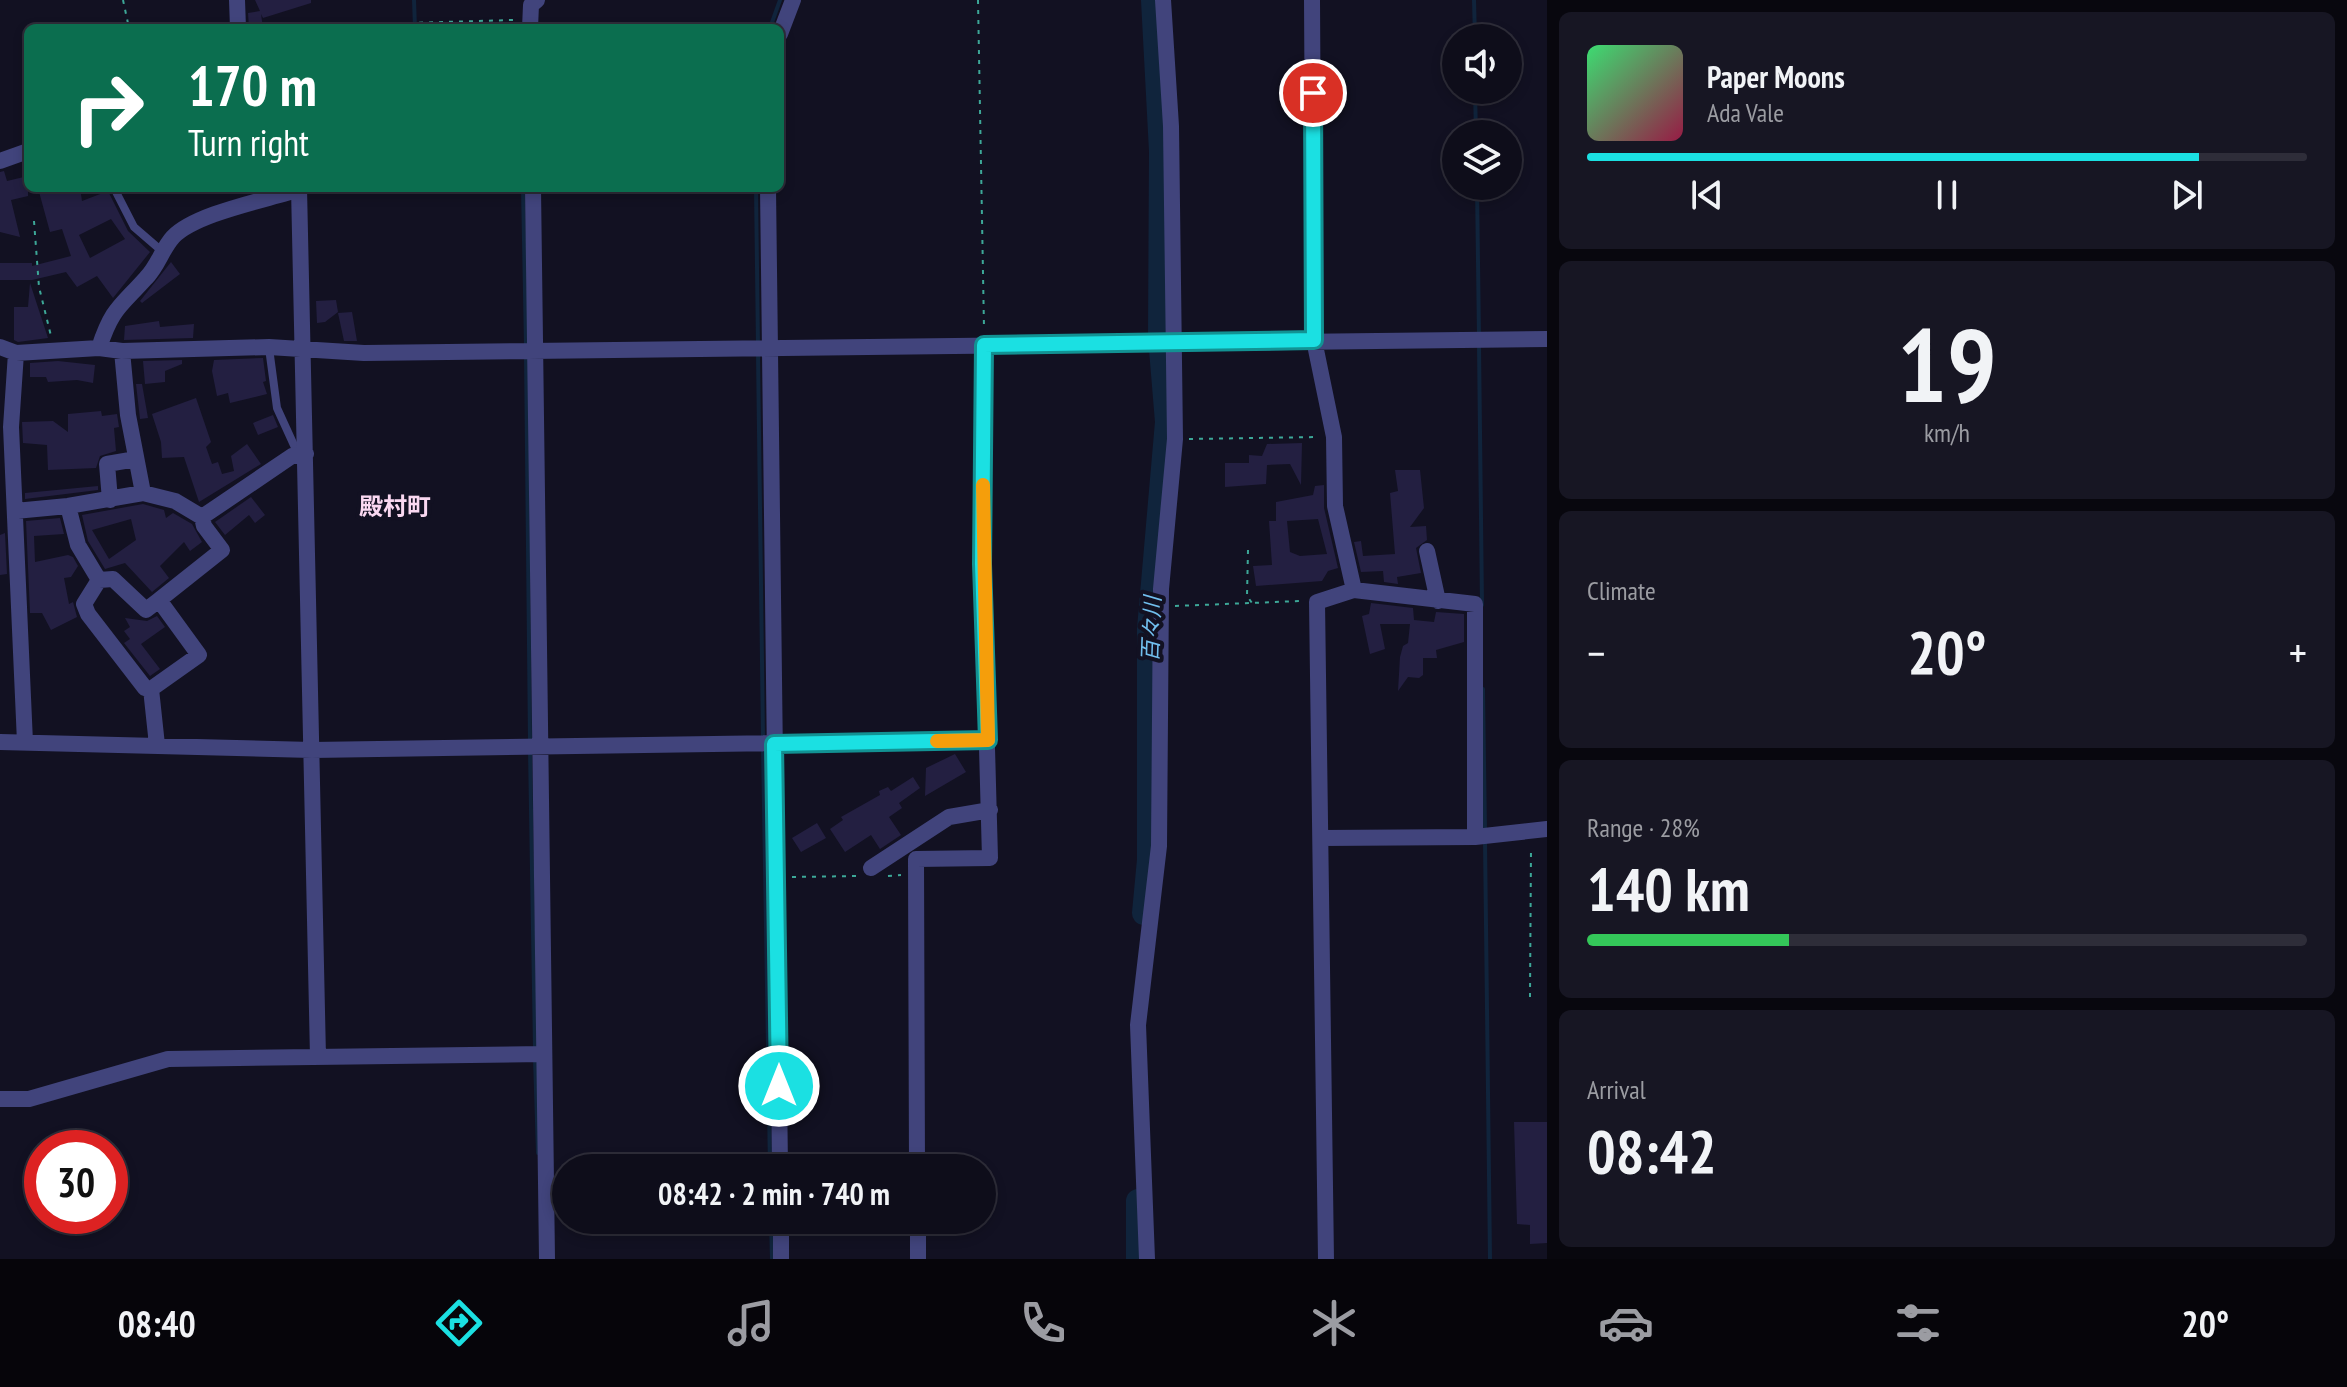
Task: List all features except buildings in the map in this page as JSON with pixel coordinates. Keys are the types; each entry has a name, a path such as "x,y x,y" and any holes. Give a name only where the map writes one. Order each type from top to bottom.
{"street":[{"path":"237,0 238,24"},
{"path":"530,24 531,5 537,0"},
{"path":"784,24 793,0"},
{"path":"1147,1259 1138,1025 1159,846 1162,606 1175,439 1165,343 1171,126 1163,0"},
{"path":"1312,0 1314,340 1334,437 1335,506 1354,590"},
{"path":"0,161 24,152"},
{"path":"99,348 113,310 154,270 173,238 188,226 288,192"},
{"path":"300,192 305,352 302,454 318,1057"},
{"path":"533,192 529,352 538,1054 547,1259"},
{"path":"768,192 762,349 767,744 778,878 780,1154"},
{"path":"25,742 10,520 8,350 269,347 305,352 529,352 1547,339"},
{"path":"875,873 913,859 990,858 982,564 984,345"},
{"path":"122,351 128,415 143,493"},
{"path":"202,517 302,454"},
{"path":"110,500 107,464 136,459"},
{"path":"10,520 143,493 175,501 202,517 204,526 222,550 146,610 113,579 99,580"},
{"path":"68,506 78,545 99,580"},
{"path":"1427,551 1438,601"},
{"path":"99,580 84,604 88,614 145,688 151,689 199,655 159,600"},
{"path":"1326,1259 1317,602 1354,590 1475,604 1475,837"},
{"path":"151,689 157,745"},
{"path":"0,742 312,750 988,740"},
{"path":"917,1154 913,859 949,817 990,810"},
{"path":"1322,838 1475,837 1539,830"},
{"path":"0,1099 29,1099 168,1059 538,1054"},
{"path":"781,1234 781,1259"},
{"path":"918,1234 918,1259"}],"lane":[{"path":"116,192 134,227 164,252"},
{"path":"269,347 277,408 302,454"}],"path":[{"path":"123,0 128,24"},
{"path":"978,0 984,345"},
{"path":"409,23 530,24"},
{"path":"34,221 39,287 55,349"},
{"path":"1175,439 1334,437"},
{"path":"1248,550 1247,596 1252,604"},
{"path":"1162,606 1317,602"},
{"path":"1530,997 1539,830"},
{"path":"778,878 875,873 913,859"}],"waterway":[{"path":"414,0 415,24"},
{"path":"771,24 780,0"},
{"name":"百々川","path":"1144,913 1149,860 1149,629 1167,422 1160,337 1161,151 1153,0"},
{"path":"1474,0 1475,24"},
{"path":"1475,104 1476,120"},
{"path":"523,192 526,345"},
{"path":"756,192 758,346"},
{"path":"1477,200 1479,337"},
{"path":"1479,345 1482,605"},
{"path":"526,354 530,741"},
{"path":"758,354 763,738"},
{"path":"1483,689 1485,833"},
{"path":"763,746 770,1154"},
{"path":"530,750 535,1049"},
{"path":"1485,841 1490,1259"},
{"path":"535,1058 538,1153"},
{"name":"百々川","path":"1138,1201 1138,1259"},
{"path":"771,1234 772,1259"}],"slow traffic":[{"path":"937,741 988,740 982,564 983,485"}],"district":[{"name":"殿村町","path":"395,507"}],"route":[{"path":"779,1086 774,744 988,740 982,564 984,345 1314,340 1313,93"}]}
